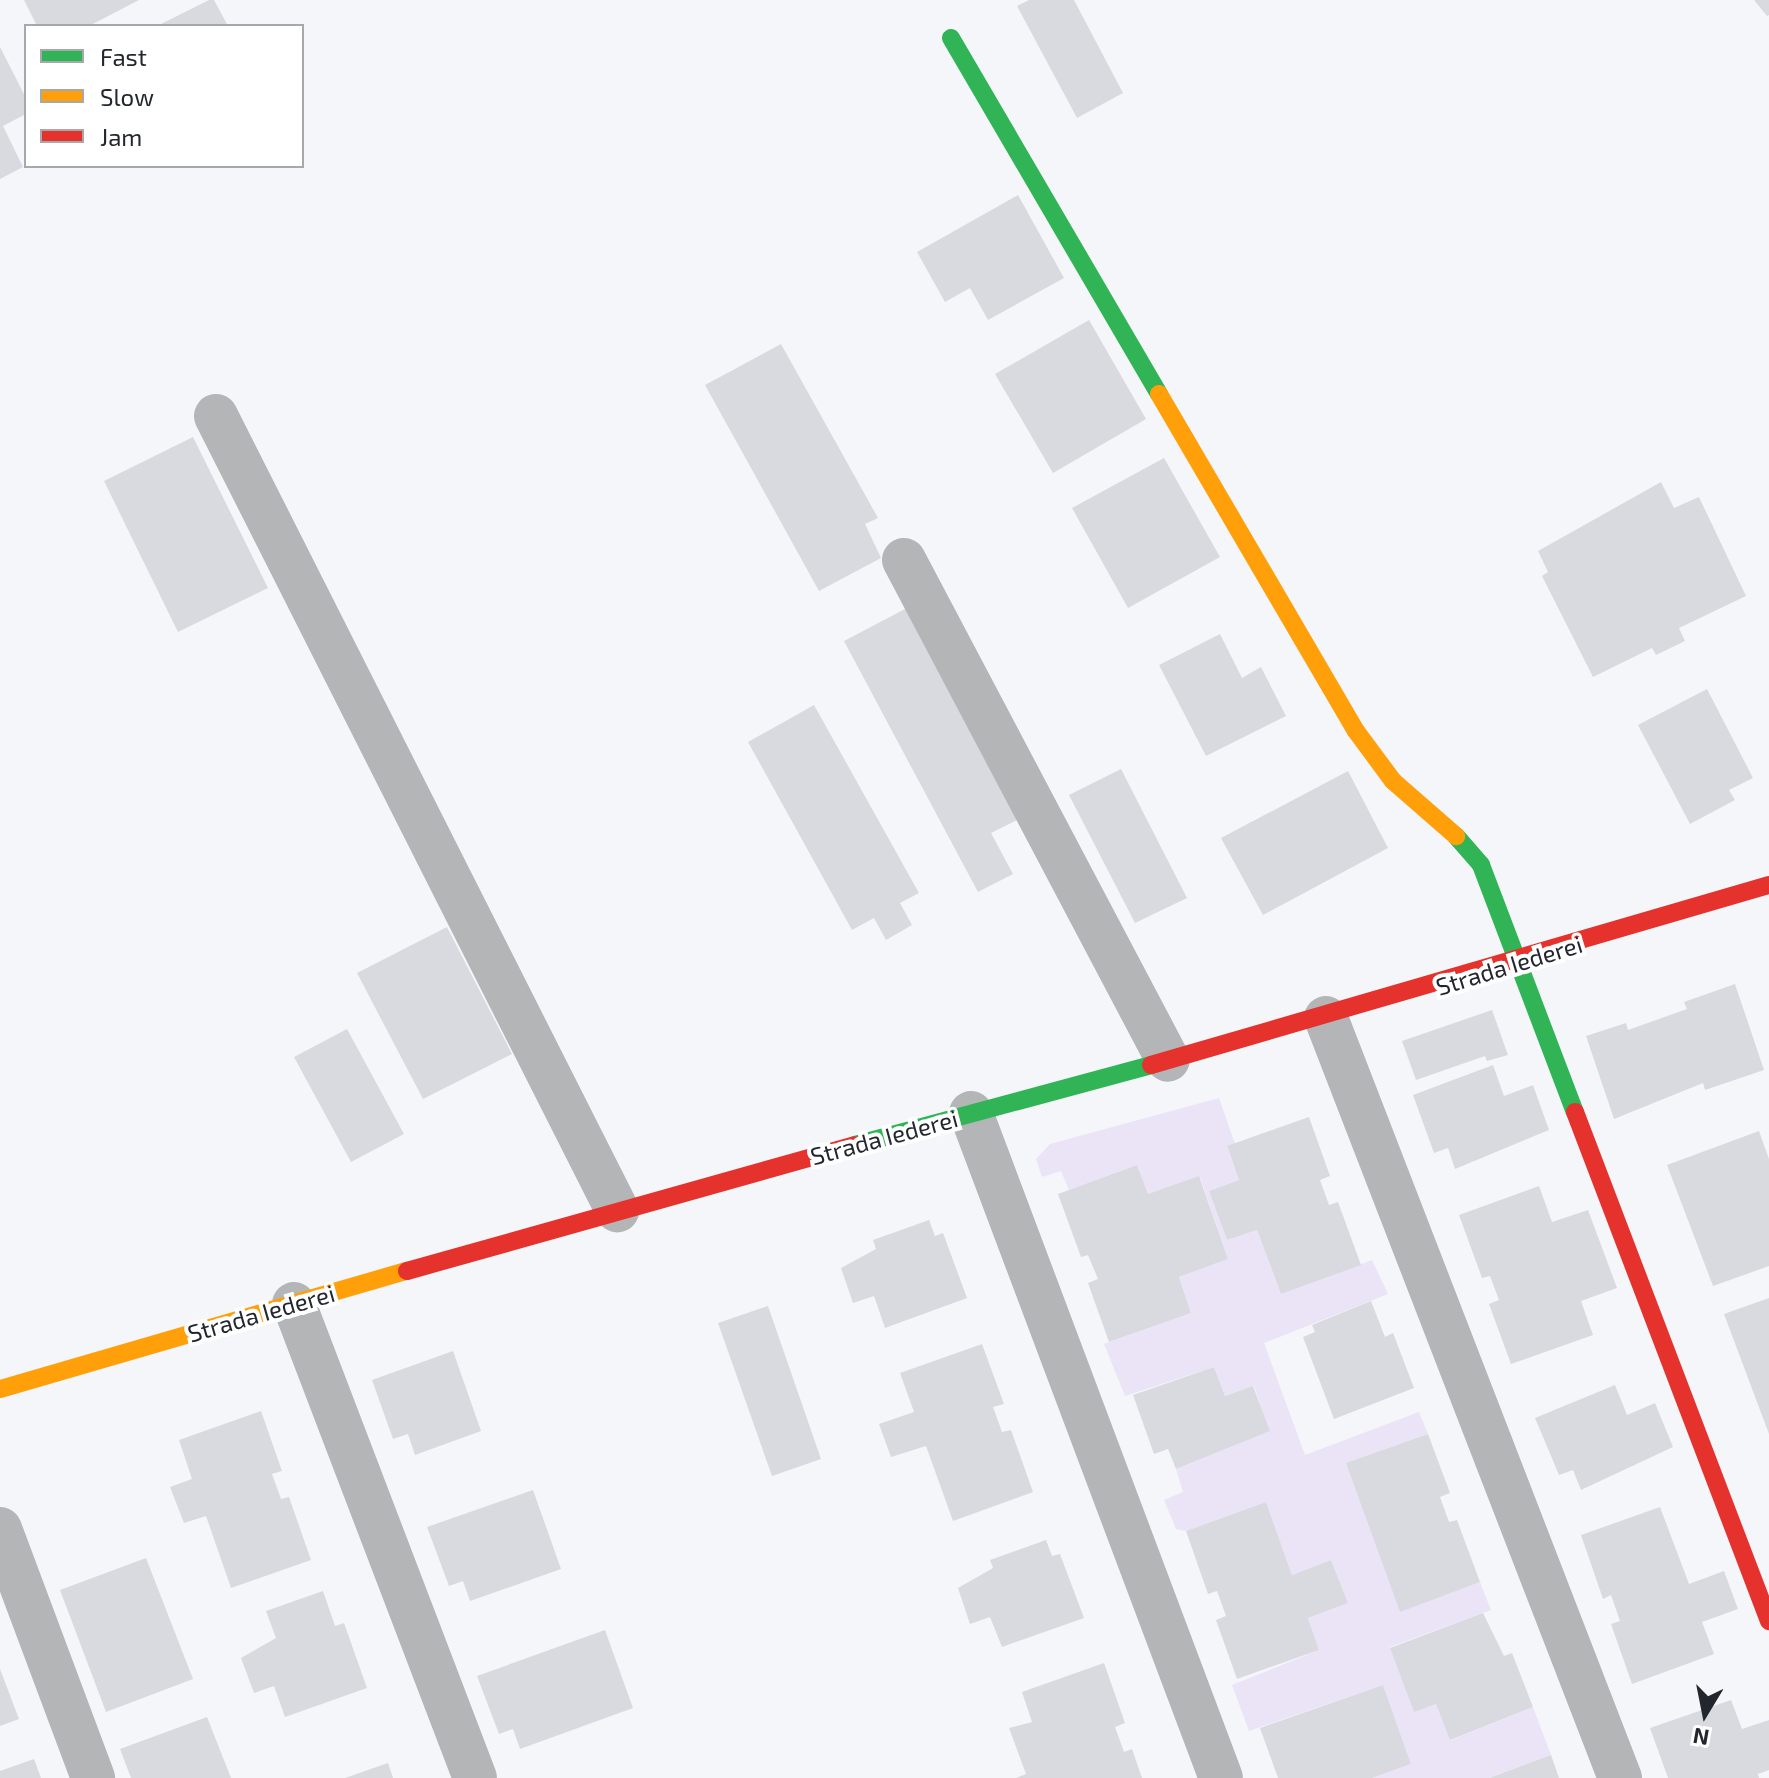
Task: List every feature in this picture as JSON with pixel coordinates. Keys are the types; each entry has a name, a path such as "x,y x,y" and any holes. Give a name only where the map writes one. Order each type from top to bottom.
{"street":[{"path":"951,38 1356,731 1393,781 1465,844 1481,865 1769,1621"},
{"path":"216,416 617,1210"},
{"path":"904,560 1168,1060"},
{"name":"Strada Iederei","path":"0,1389 617,1210 1326,1018 1518,963 1769,885"},
{"path":"1326,1018 1620,1778"},
{"path":"971,1113 1221,1778"},
{"path":"294,1304 475,1778"},
{"path":"0,1529 93,1778"}],"shaded area":[{"path":"1219,1098 1235,1144 1227,1147 1239,1180 1209,1191 1227,1240 1257,1230 1281,1294 1372,1260 1388,1294 1264,1343 1305,1455 1419,1412 1428,1434 1347,1463 1400,1611 1480,1582 1491,1610 1390,1647 1414,1711 1436,1704 1451,1740 1533,1707 1551,1755 1488,1778 1372,1778 1411,1764 1383,1685 1249,1731 1232,1685 1319,1650 1308,1618 1348,1603 1331,1560 1292,1575 1266,1502 1186,1531 1176,1529 1164,1500 1183,1492 1176,1469 1269,1431 1254,1386 1225,1396 1214,1367 1125,1396 1104,1344 1191,1313 1179,1277 1228,1259 1200,1177 1148,1194 1137,1165 1069,1190 1061,1171 1042,1177 1036,1159 1050,1144"}],"building":[{"path":"24,0 139,0 93,24 36,24"},
{"path":"214,0 227,24 161,24"},
{"path":"1029,0 1074,0 1123,93 1077,118 1017,6"},
{"path":"1754,0 1769,0 1769,15 1767,16"},
{"path":"0,47 24,94 24,115 3,126 23,167 0,179"},
{"path":"1018,195 1064,278 988,320 970,288 945,302 917,252"},
{"path":"1089,320 1146,419 1053,473 995,374"},
{"path":"781,344 878,518 865,524 881,558 819,591 705,385"},
{"path":"193,437 268,588 178,632 104,481"},
{"path":"1164,458 1220,557 1128,608 1072,508"},
{"path":"1661,482 1674,508 1699,497 1746,596 1679,628 1685,641 1656,655 1652,648 1593,677 1542,576 1548,572 1538,551"},
{"path":"907,608 1019,819 991,833 1013,874 978,892 844,641"},
{"path":"1220,634 1242,678 1261,667 1286,716 1206,756 1159,665"},
{"path":"1707,689 1753,778 1729,790 1735,800 1690,824 1638,725"},
{"path":"814,705 919,893 900,903 912,925 886,940 874,918 852,930 748,742"},
{"path":"1121,769 1187,898 1135,923 1069,795"},
{"path":"1348,771 1388,848 1263,915 1221,838"},
{"path":"447,927 512,1054 423,1099 357,973"},
{"path":"1735,984 1764,1070 1705,1090 1703,1083 1614,1119 1586,1036 1626,1023 1628,1030 1687,1009 1684,1002"},
{"path":"1492,1010 1508,1055 1487,1061 1485,1056 1416,1080 1402,1041"},
{"path":"347,1029 404,1134 351,1162 294,1057"},
{"path":"1493,1065 1504,1096 1533,1085 1549,1130 1455,1169 1448,1148 1434,1153 1413,1095"},
{"path":"1309,1117 1330,1176 1320,1180 1329,1205 1338,1202 1361,1265 1281,1294 1257,1230 1227,1240 1209,1191 1239,1180 1227,1146"},
{"path":"1759,1131 1769,1159 1769,1266 1713,1286 1667,1165"},
{"path":"1137,1165 1148,1194 1199,1176 1228,1259 1179,1277 1191,1313 1109,1342 1088,1283 1098,1279 1088,1255 1081,1257 1058,1194"},
{"path":"1539,1186 1552,1222 1588,1210 1617,1288 1581,1301 1593,1335 1511,1364 1489,1304 1499,1300 1490,1276 1482,1278 1459,1215"},
{"path":"929,1220 935,1236 943,1233 967,1298 885,1328 874,1296 853,1303 841,1268 876,1249 873,1240"},
{"path":"1769,1298 1769,1434 1724,1314"},
{"path":"1371,1301 1385,1337 1393,1333 1414,1388 1334,1419 1303,1337 1315,1332 1312,1325"},
{"path":"768,1306 821,1459 772,1476 718,1323"},
{"path":"982,1344 1004,1404 993,1407 1002,1432 1011,1430 1033,1492 953,1521 926,1446 891,1457 879,1424 914,1412 900,1373"},
{"path":"453,1351 481,1431 415,1455 408,1434 393,1439 372,1380"},
{"path":"1214,1367 1225,1396 1253,1386 1270,1431 1176,1469 1168,1449 1154,1454 1133,1395"},
{"path":"1615,1385 1627,1415 1655,1403 1673,1447 1581,1490 1573,1470 1559,1475 1535,1418"},
{"path":"261,1411 282,1471 272,1474 281,1499 289,1497 311,1560 231,1588 206,1516 184,1523 170,1487 192,1479 179,1440"},
{"path":"1428,1434 1450,1493 1440,1497 1449,1522 1457,1520 1480,1582 1400,1612 1346,1463"},
{"path":"533,1490 561,1569 470,1601 463,1581 449,1586 427,1527"},
{"path":"1266,1502 1292,1575 1331,1560 1348,1603 1308,1618 1319,1650 1237,1679 1216,1620 1226,1616 1217,1591 1208,1594 1186,1531"},
{"path":"1660,1507 1689,1584 1724,1571 1738,1609 1702,1622 1714,1654 1632,1684 1611,1624 1620,1621 1611,1595 1603,1599 1581,1535"},
{"path":"1046,1540 1052,1556 1060,1554 1084,1618 1002,1647 990,1617 970,1624 958,1588 993,1568 990,1560"},
{"path":"146,1558 193,1679 106,1712 60,1590"},
{"path":"323,1591 335,1626 344,1623 367,1688 285,1717 274,1686 254,1693 241,1658 276,1638 266,1611"},
{"path":"1483,1613 1504,1656 1512,1653 1533,1707 1450,1740 1436,1704 1414,1712 1390,1648"},
{"path":"605,1630 633,1708 520,1749 513,1729 499,1734 477,1676"},
{"path":"1104,1663 1125,1723 1115,1727 1124,1752 1132,1749 1142,1778 1016,1778 1026,1774 1009,1728 1032,1722 1022,1692"},
{"path":"0,1669 19,1719 0,1726"},
{"path":"1383,1685 1411,1764 1372,1778 1278,1778 1260,1728"},
{"path":"1731,1700 1742,1729 1769,1720 1769,1770 1758,1774 1759,1778 1668,1778 1650,1728"},
{"path":"207,1717 231,1778 131,1778 120,1749"},
{"path":"1551,1755 1559,1778 1489,1778"},
{"path":"34,1759 41,1778 0,1778 0,1771"},
{"path":"388,1763 393,1778 345,1778"}],"traffic: fast":[{"path":"951,38 1159,394"},
{"path":"1456,836 1481,865 1575,1112"},
{"path":"855,1145 1151,1065"}],"traffic: slow":[{"path":"1159,394 1356,731 1393,781 1456,836"},
{"path":"0,1389 407,1271"}],"traffic: jam":[{"path":"1151,1065 1769,885"},
{"path":"1575,1112 1769,1621"},
{"path":"407,1271 855,1145"}]}
